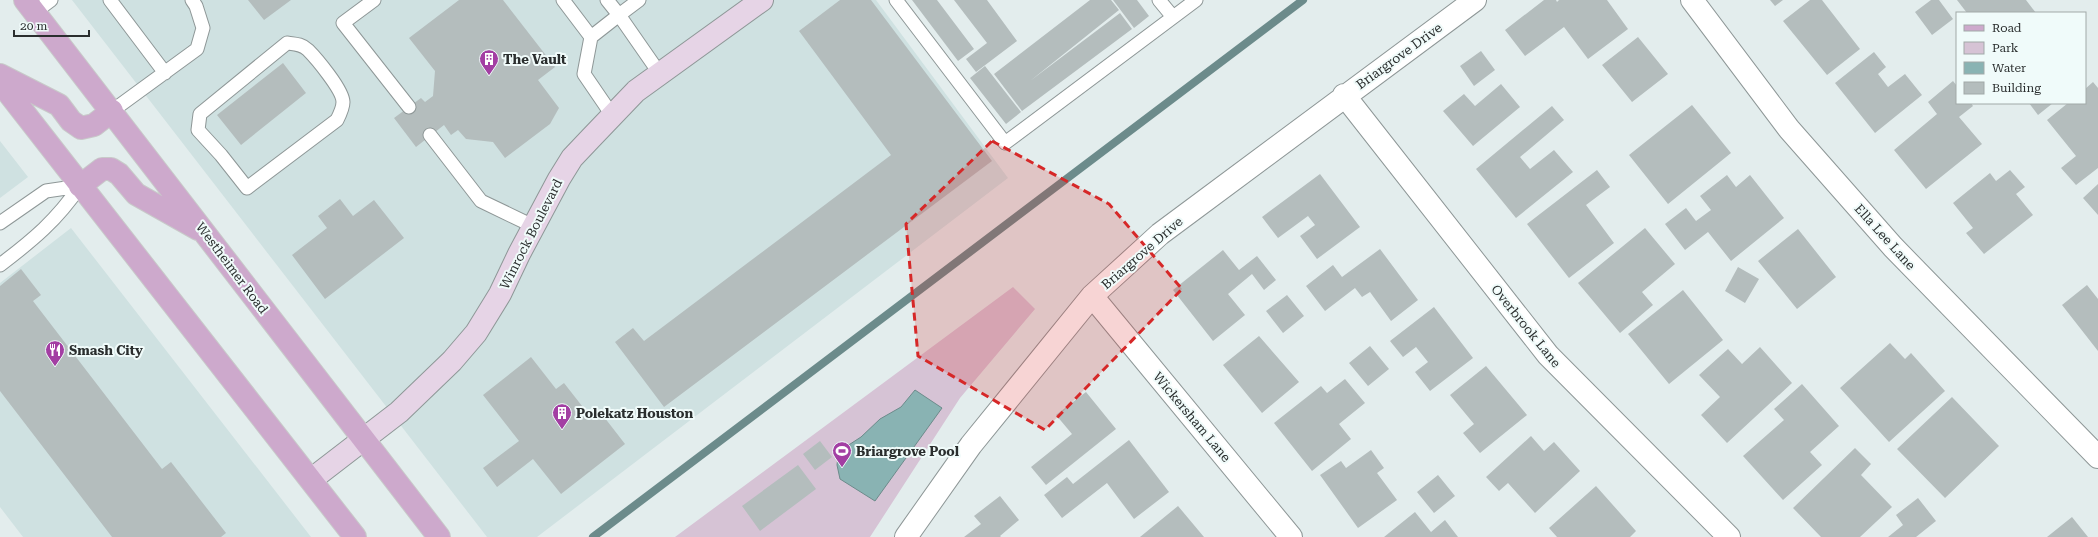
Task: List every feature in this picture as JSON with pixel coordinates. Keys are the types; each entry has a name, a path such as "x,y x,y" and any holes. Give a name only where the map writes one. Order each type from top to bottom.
{"main road":[{"name":"Westheimer Road","path":"37,4 112,111 439,537"},
{"path":"0,75 59,105 71,120 81,128 94,125 112,111"},
{"path":"0,82 356,537"},
{"path":"80,186 102,169 112,169 119,174 136,194 205,232"}],"street":[{"name":"Winrock Boulevard","path":"312,479 399,412 420,393 476,333 500,294 533,226 572,158 612,115 636,91 762,0"},
{"name":"Briargrove Drive","path":"906,537 971,445 1092,296 1160,234 1223,188 1344,95 1475,0"},
{"name":"Ella Lee Lane","path":"1692,0 1789,129 1892,247 2098,457"},
{"name":"Overbrook Lane","path":"1344,95 1548,355 1729,537"},
{"name":"Wickersham Lane","path":"1092,296 1291,537"}],"lane":[{"path":"110,0 165,73"},
{"path":"112,111 197,49 203,28 196,6 192,0"},
{"path":"374,0 343,23 409,107"},
{"path":"563,0 591,37"},
{"path":"607,0 660,74"},
{"path":"612,115 584,74 591,37 639,0"},
{"path":"896,0 1005,143 1196,0"},
{"path":"1159,0 1173,17"},
{"path":"287,43 298,44 307,50 339,90 343,101 341,113 337,120 247,188 221,155 198,130 200,114 287,43"},
{"path":"430,135 481,201 533,226"},
{"path":"0,223 46,191 80,186"},
{"path":"0,265 35,239 63,210 80,186"}],"highlighted area":[{"path":"992,141 1109,204 1182,289 1045,430 918,356 906,224"}],"shaded area":[{"path":"72,0 876,0 1008,178 537,537 487,537"},
{"path":"0,141 28,177 0,198"},
{"path":"71,228 311,537 23,537 0,507 0,283"}],"green space":[{"name":"Briargrove Pool","path":"1013,287 1035,309 960,398 870,537 675,537"}],"water":[{"path":"915,390 942,408 875,501 840,479 837,465 838,456 844,448 861,437 880,419 901,407"}],"building":[{"path":"248,0 291,0 264,20"},
{"name":"The Vault","path":"459,0 503,0 555,67 538,80 559,108 550,124 505,158 493,142 466,139 458,130 451,135 444,125 416,147 394,118 421,98 425,102 433,96 435,71 409,38"},
{"path":"840,0 871,0 992,161 664,407 615,342 633,328 644,341 891,155 799,31"},
{"path":"912,0 937,0 974,49 958,61"},
{"path":"954,0 987,0 1017,41 976,72 966,59 987,43"},
{"path":"1090,0 1111,0 1119,10 1030,81 1120,13 1132,29 1022,111 994,74"},
{"path":"1113,0 1137,0 1149,16 1134,28"},
{"path":"1544,0 1556,0 1557,2 1559,0 1607,0 1628,29 1588,59 1564,27 1525,56 1505,30"},
{"path":"1770,0 1783,0 1775,6"},
{"path":"1810,0 1822,0 1860,49 1827,75 1783,21"},
{"path":"1931,0 1939,0 1953,19 1932,35 1915,12"},
{"path":"1957,0 2026,0 2035,12 1966,12"},
{"path":"1638,37 1668,74 1632,102 1602,65"},
{"path":"1481,51 1495,70 1474,86 1460,66"},
{"path":"1874,52 1886,67 1878,74 1888,87 1905,74 1922,95 1875,133 1835,83"},
{"path":"283,63 306,93 241,145 217,115"},
{"path":"985,66 1021,112 1006,124 970,78"},
{"path":"1953,81 1956,85 1956,104 1972,104 1973,106 1959,117 1982,144 1926,189 1894,150 1937,114 1928,102"},
{"path":"2093,82 2098,88 2098,168 2076,185 2061,168 2076,156 2047,120 2067,104 2086,104 2086,88"},
{"path":"1501,84 1520,107 1473,146 1443,111 1464,94 1475,106"},
{"path":"2030,104 2052,104 2038,115"},
{"path":"1692,105 1731,153 1668,204 1629,155"},
{"path":"1552,106 1564,120 1520,157 1530,169 1554,150 1573,172 1516,218 1476,169"},
{"path":"1597,170 1610,187 1586,205 1614,243 1569,278 1527,224"},
{"path":"2010,170 2025,187 2016,194 2033,215 1984,254 1966,233 1973,228 1953,203 1990,173 1996,181"},
{"path":"1320,174 1360,227 1317,259 1300,236 1315,225 1308,216 1278,238 1262,217"},
{"path":"1727,175 1736,187 1750,175 1784,218 1731,261 1708,232 1685,250 1665,224 1686,208 1696,221 1711,210 1700,196"},
{"path":"2098,184 2098,215 2083,198"},
{"path":"340,199 353,216 374,200 404,238 325,299 292,255 327,228 318,216"},
{"path":"1645,228 1675,264 1642,292 1653,305 1620,333 1578,283"},
{"path":"1798,229 1836,277 1797,309 1758,261"},
{"path":"1380,249 1418,300 1391,321 1370,292 1362,297 1355,288 1325,311 1306,286 1333,265 1342,277"},
{"path":"1223,250 1239,270 1257,256 1276,280 1264,290 1252,274 1228,294 1245,315 1213,341 1173,290"},
{"path":"1738,267 1759,279 1745,303 1725,291"},
{"path":"21,269 41,295 33,301 162,469 171,462 226,533 221,537 112,537 0,391 0,286"},
{"path":"2087,285 2098,299 2098,351 2062,305"},
{"path":"1683,290 1723,340 1669,384 1628,334"},
{"path":"1287,295 1304,316 1283,333 1266,311"},
{"path":"1434,307 1473,358 1430,391 1415,372 1428,362 1416,347 1403,357 1390,341"},
{"path":"1259,336 1299,382 1262,413 1223,365"},
{"path":"1890,343 1905,359 1911,353 1945,391 1889,442 1840,388"},
{"path":"1370,346 1389,369 1368,386 1349,363"},
{"path":"1760,347 1792,383 1727,443 1701,415 1720,397 1699,375 1728,349 1742,364"},
{"name":"Polekatz Houston","path":"531,357 556,389 564,383 593,420 601,413 625,444 561,494 533,459 497,487 483,468 519,441 483,395"},
{"path":"1486,366 1527,415 1480,453 1463,433 1474,424 1450,395"},
{"path":"1345,379 1365,403 1339,424 1351,439 1312,471 1274,423 1321,386 1327,393"},
{"path":"1802,384 1839,426 1810,452 1822,465 1783,500 1743,456 1784,420 1774,409"},
{"path":"1086,392 1116,429 1046,485 1031,467 1072,434 1056,415"},
{"path":"1952,397 1999,446 1945,498 1897,449"},
{"path":"1531,436 1544,451 1554,442 1580,471 1535,513 1508,483 1499,491 1486,477"},
{"path":"1129,440 1169,492 1134,519 1107,483 1062,518 1044,495 1067,477 1073,484"},
{"path":"820,441 832,457 815,470 803,454"},
{"path":"1855,448 1871,464 1861,475 1892,507 1860,537 1821,537 1793,508"},
{"path":"1371,450 1384,468 1377,473 1397,500 1358,528 1320,475 1341,461 1346,468"},
{"path":"798,465 816,489 760,531 742,506"},
{"path":"1438,475 1455,496 1434,513 1417,492"},
{"path":"1596,486 1636,531 1630,537 1557,537 1549,528"},
{"path":"1000,496 1019,520 1000,536 1001,537 964,537 981,524 974,516"},
{"path":"1918,498 1936,521 1916,537 1888,537 1903,525 1896,515"},
{"path":"1178,506 1204,537 1140,537"},
{"path":"1415,512 1431,532 1445,520 1458,537 1384,537"},
{"path":"2072,517 2088,537 2047,537"}],"waterway":[{"path":"593,537 1303,0"}],"place":[{"name":"The Vault","path":"489,76"},
{"name":"Smash City","path":"55,367"},
{"name":"Polekatz Houston","path":"562,430"},
{"name":"Briargrove Pool","path":"842,468"}]}
